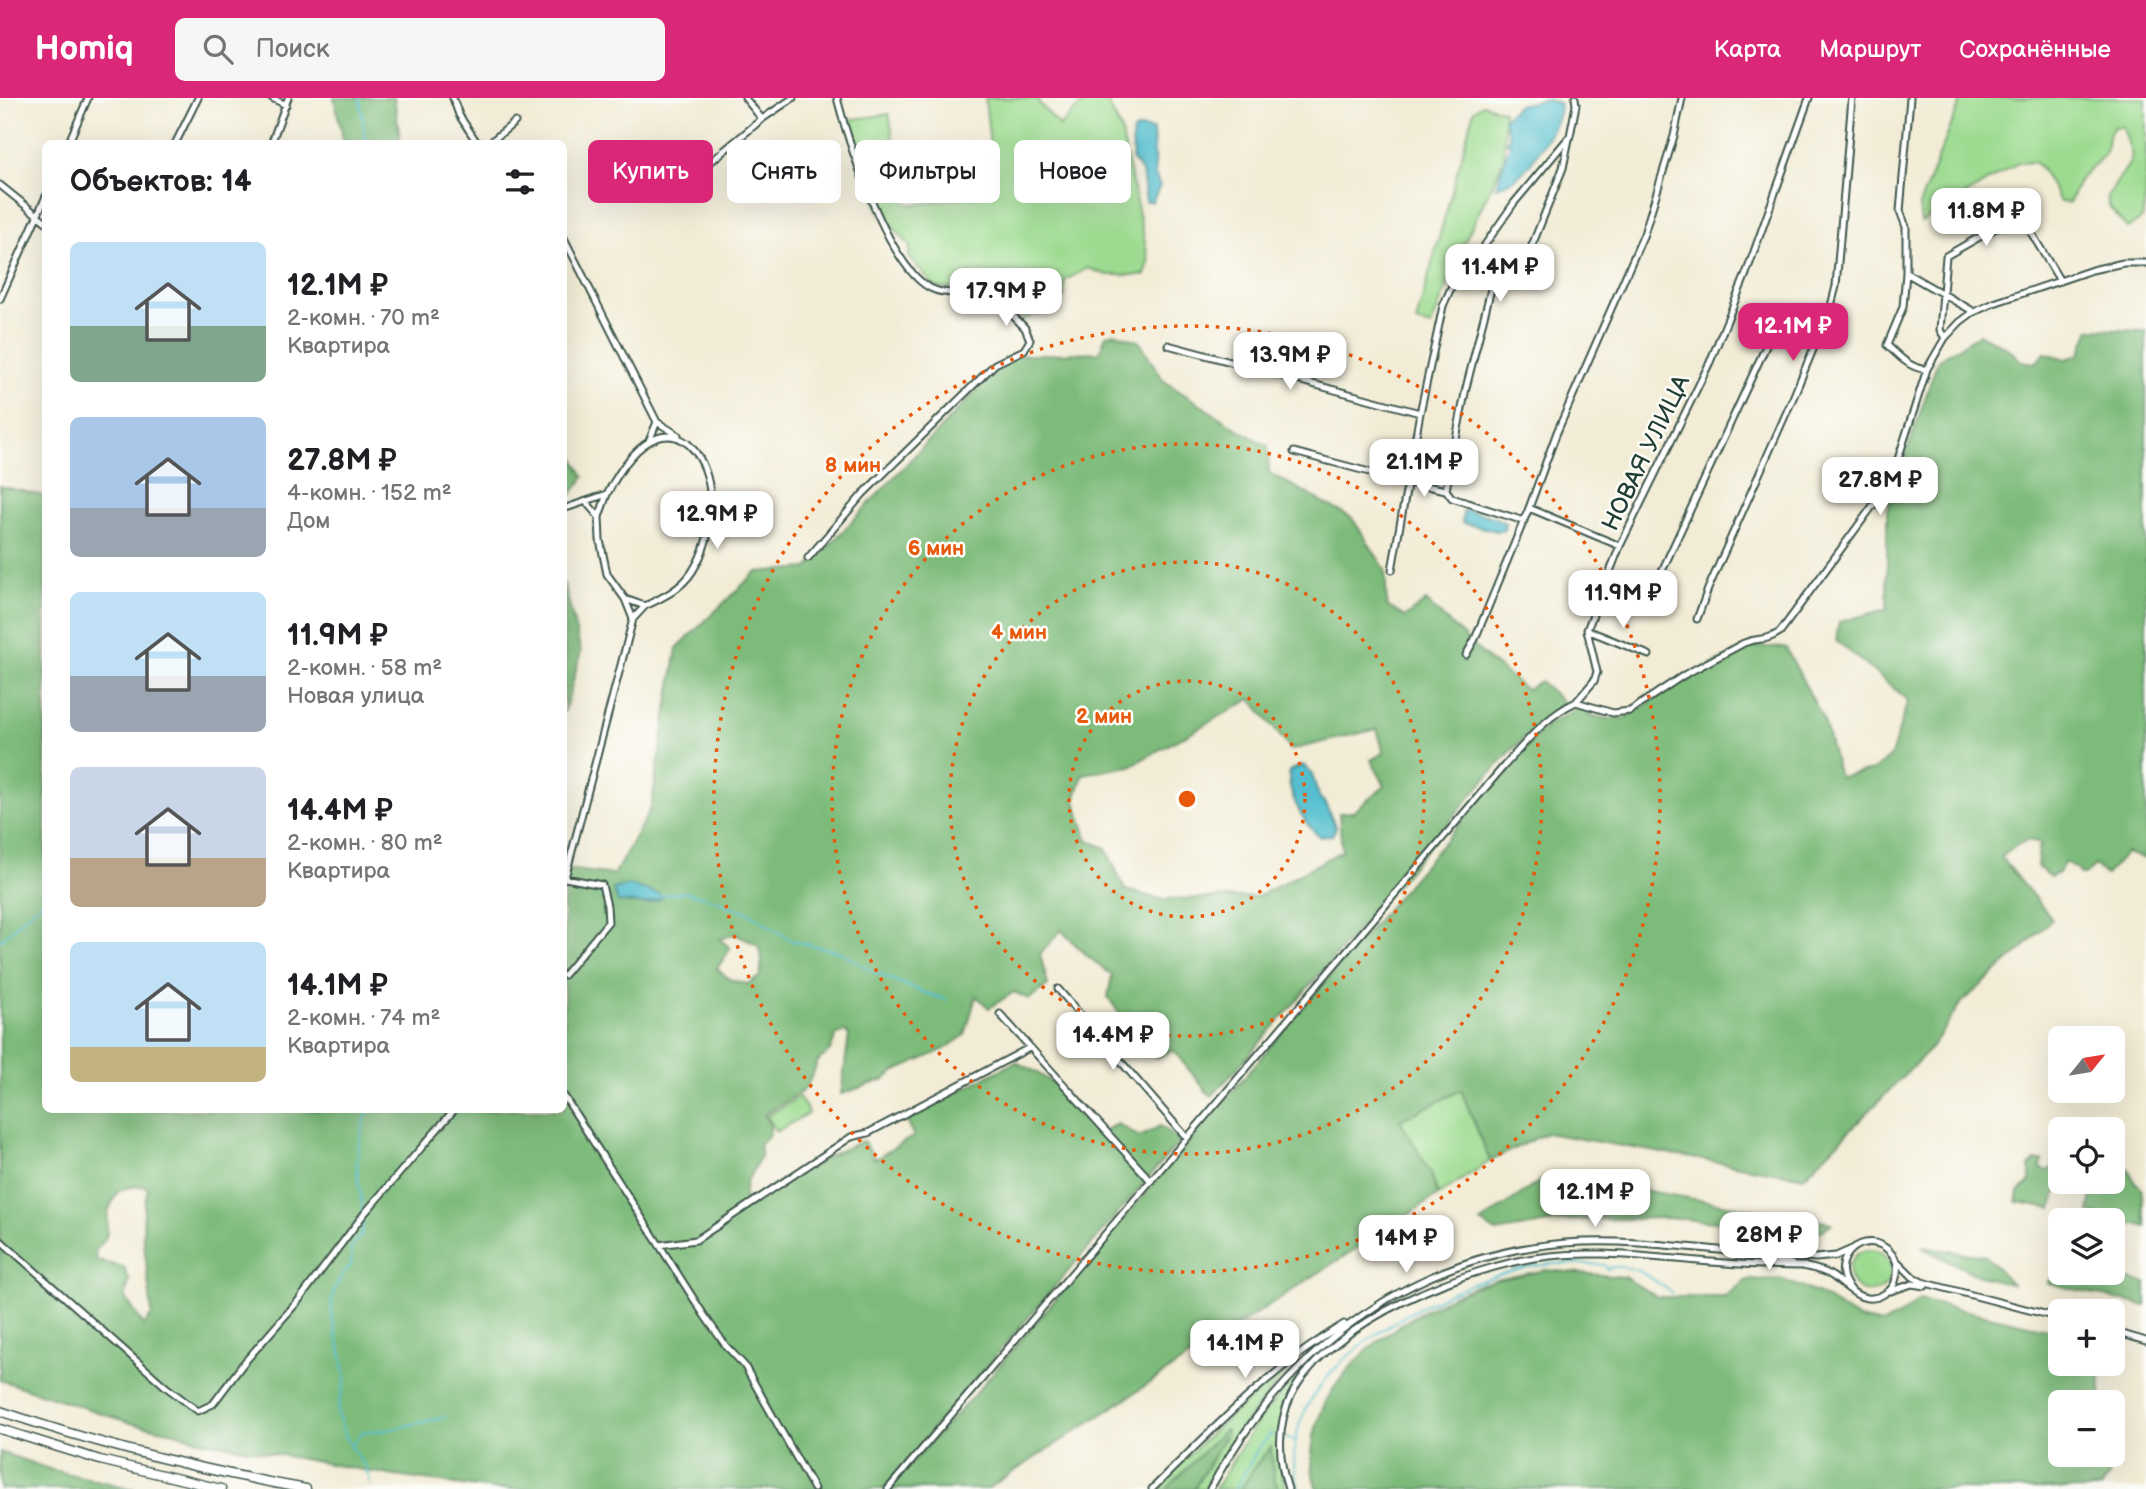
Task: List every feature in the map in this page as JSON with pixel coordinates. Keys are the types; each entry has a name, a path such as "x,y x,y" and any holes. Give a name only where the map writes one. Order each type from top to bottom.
{"highway":[{"path":"0,1411 105,1444 174,1462 306,1489"},
{"path":"0,1429 100,1460 220,1489"}],"street":[{"path":"70,140 88,98"},
{"path":"178,140 198,98"},
{"path":"271,98 286,105"},
{"path":"273,140 288,98"},
{"path":"453,98 459,115 475,140"},
{"path":"745,98 762,119"},
{"path":"713,160 762,119 793,98"},
{"path":"807,558 863,494 995,364 1024,350 1030,340 1025,328 988,290 951,293 933,290 913,273 890,237 869,194 847,135 837,98"},
{"path":"1473,262 1496,274 1516,270 1527,258 1563,168 1576,105 1575,98"},
{"path":"1466,655 1530,508 1558,432 1644,234 1674,136 1682,98"},
{"name":"НОВАЯ УЛИЦА","path":"1587,630 1620,546 1710,362 1746,274 1808,98"},
{"path":"1697,619 1707,589 1831,306 1836,286 1852,98"},
{"path":"1910,98 1900,211 1906,227 1903,307 1887,345 1905,361 1919,369 1927,369"},
{"path":"493,140 515,122"},
{"path":"1392,570 1420,413 1443,306 1455,279 1473,262 1514,203 1570,136"},
{"path":"0,186 42,218"},
{"path":"0,299 42,206"},
{"path":"1945,338 1940,330 1946,256 2020,214 2060,281"},
{"path":"567,244 657,422 698,453 710,482 710,509 704,548 691,574 667,596 645,606 633,619 567,870"},
{"path":"1576,702 1613,713 1630,711 1684,675 1744,643 1754,639 1767,640 1780,632 1891,481 1927,369 1945,338 1972,313 1994,303 2123,263 2146,264"},
{"path":"1906,273 1972,313"},
{"path":"1446,490 1466,388 1496,274"},
{"path":"0,282 8,279"},
{"path":"1662,571 1773,331"},
{"path":"1168,345 1420,413"},
{"path":"633,619 625,599 607,574 600,540 599,517 618,473 649,440 657,422"},
{"path":"649,440 671,436 681,438"},
{"path":"1294,452 1446,490 1452,498 1524,521"},
{"path":"567,508 607,494"},
{"path":"587,503 599,517"},
{"path":"1530,508 1620,546"},
{"path":"625,599 645,606"},
{"path":"888,1489 1504,766 1542,725 1562,708 1576,702 1594,681 1597,672 1587,630"},
{"path":"1587,630 1649,655"},
{"path":"567,878 602,885 608,922 567,971"},
{"path":"1058,989 1187,1138"},
{"path":"1000,1014 1151,1181"},
{"path":"659,1245 696,1240 851,1136 868,1133 1029,1048"},
{"path":"567,1101 711,1326 744,1365 814,1489"},
{"path":"0,1240 166,1387 198,1410 214,1404 243,1364 299,1300 364,1214 451,1113"},
{"path":"1152,1489 1211,1429 1265,1380 1329,1333 1400,1292 1457,1267 1514,1251 1546,1246 1615,1242 1826,1258 1871,1243 1884,1247 1913,1277 1941,1288"},
{"path":"1852,1292 1844,1280 1842,1267 1847,1254 1854,1248"},
{"path":"1739,1252 1831,1274 1852,1292 1864,1298 1882,1296 1895,1288 1912,1284 1941,1288 2048,1315"},
{"path":"1882,1296 1892,1287 1897,1274 1896,1261 1891,1253"},
{"path":"1289,1489 1281,1460 1280,1434 1291,1396 1301,1379 1312,1366 1352,1333 1429,1289 1504,1264 1580,1254 1804,1266"},
{"path":"1210,1489 1255,1418 1289,1376 1331,1338 1368,1311"},
{"path":"2125,1334 2145,1339"}],"green space":[{"path":"334,98 394,98 401,140 343,140"},
{"path":"985,98 1038,98 1039,103 1060,126 1084,101 1107,101 1123,140 1014,140 1014,203 1131,203 1131,177 1149,262 1145,275 1107,275 1088,268 1065,280 1064,298 1024,320 987,285 951,289 935,287 909,257 910,246 879,211 876,203 1000,203 1000,140 989,140"},
{"path":"1962,98 2146,98 2146,195 2142,219 2127,228 2109,207 2107,197 2132,156 2123,127 2114,127 2108,135 2106,153 2080,179 2069,203 2060,202 2041,168 2034,162 2018,163 1921,222 1919,206"},
{"path":"1483,104 1504,111 1504,160 1463,245 1431,326 1416,322 1474,110"},
{"path":"889,114 894,140 855,140 855,145 846,120"},
{"path":"2090,329 2146,331 2146,859 2126,853 2106,875 2095,865 2085,875 2081,875 2065,862 2058,873 2050,877 2037,866 2039,847 2042,845 2036,842 2020,843 2001,857 2052,919 1960,1004 1932,1047 1804,1177 1546,1133 1490,1161 1461,1090 1400,1120 1431,1174 1438,1195 987,1489 887,1489 975,1394 1506,769 1546,726 1578,708 1589,715 1609,719 1625,718 1686,678 1748,646 1786,648 1824,721 1839,777 1873,770 1891,756 1908,700 1836,640 1839,622 1887,609 1887,510 1938,360 1980,334 2009,349 2021,361 2036,363 2045,353 2067,359 2080,354"},
{"path":"1115,333 1139,341 1164,381 1268,446 1269,473 1352,518 1385,569 1387,606 1405,617 1426,601 1490,661 1527,690 1540,681 1564,703 1524,738 1487,777 1316,979 1211,1097 1173,1050 1156,1058 1137,1039 1108,997 1112,975 1086,955 1061,930 1040,954 1048,985 1029,999 1014,992 989,1008 976,996 965,1035 945,1049 896,1071 883,1080 841,1094 849,1035 845,1031 836,1036 830,1051 818,1061 807,1086 764,1115 770,1126 770,1134 759,1145 761,1155 746,1183 744,1198 751,1206 819,1162 863,1141 875,1159 914,1136 905,1119 1015,1062 1052,1083 1101,1132 1117,1124 1140,1137 1160,1126 1180,1141 953,1405 885,1489 494,1489 395,1476 199,1440 134,1424 0,1380 0,486 42,495 42,1113 567,1113 567,869 614,875 651,808 677,648 756,572 808,568 1009,356 1100,352 1106,335","holes":["1251,699 1291,750 1377,729 1384,753 1371,760 1385,786 1353,812 1339,813 1342,851 1257,897 1160,899 1125,890 1106,848 1088,840 1075,801 1083,774 1130,766","735,934 758,945 762,960 760,976 748,984 731,980 717,969 730,948 720,939","143,1186 148,1188 143,1235 152,1314 144,1326 125,1297 129,1280 124,1267 97,1261 95,1250 106,1237 109,1210 118,1191"]},
{"path":"567,445 584,477 567,501"},
{"path":"567,595 581,652 567,702"},
{"path":"1461,1090 1490,1161 1438,1195 1431,1174 1400,1120"},
{"path":"799,1097 809,1113 776,1132 767,1116"},
{"path":"2035,1161 2043,1161 2040,1168 2047,1171 2048,1194 2056,1194 2052,1208 2017,1202 2019,1192 2030,1181 2030,1166"},
{"path":"2125,1168 2128,1168 2135,1182 2141,1187 2146,1227 2125,1221 2125,1208 2090,1208 2092,1194 2125,1194"},
{"path":"1550,1174 1832,1223 1822,1231 1670,1218 1566,1220 1496,1232 1481,1222"},
{"path":"1921,1247 1986,1256 2012,1284 1979,1276"},
{"path":"1870,1250 1885,1256 1891,1271 1885,1286 1870,1292 1855,1286 1849,1271 1855,1256"},
{"path":"1545,1270 1624,1277 1657,1297 1724,1297 1747,1280 1781,1279 1819,1294 1859,1319 1883,1324 1901,1315 1919,1300 2048,1329 2048,1376 2100,1376 2101,1390 2048,1390 2048,1467 2109,1467 2109,1476 2101,1489 1317,1489 1312,1463 1314,1436 1323,1409 1337,1384 1356,1361 1403,1323 1456,1295 1490,1282"},
{"path":"2125,1279 2146,1283 2146,1306 2056,1285 2125,1285"},
{"path":"1290,1365 1292,1367 1244,1425 1205,1489 1194,1489 1226,1435 1226,1430 1167,1489 1156,1489 1213,1431"},
{"path":"1300,1371 1303,1373 1287,1400 1280,1429 1280,1458 1286,1489 1279,1489 1274,1479 1271,1448 1257,1463 1241,1489 1215,1489 1258,1420"},
{"path":"1224,1430 1226,1434 1194,1489 1167,1489"},
{"path":"1271,1447 1274,1479 1279,1489 1241,1489 1257,1463"},
{"path":"0,1452 52,1470 135,1489 0,1489"}],"water":[{"path":"1546,99 1560,104 1558,117 1549,135 1522,173 1496,187 1510,143 1506,142 1509,137 1504,118 1518,105"},
{"path":"1141,128 1153,130 1155,175 1160,186 1152,202 1146,202 1142,172 1132,160 1133,131"},
{"path":"1463,511 1494,517 1505,523 1504,530 1497,531 1462,523"},
{"path":"1303,765 1312,774 1319,797 1325,803 1336,828 1332,835 1320,837 1302,816 1293,798 1289,771"},
{"path":"629,885 659,894 662,898 648,904 618,902 613,889"}],"waterway":[{"path":"360,98 365,140"},
{"path":"567,888 602,894"},
{"path":"660,896 685,892 715,900 749,913 793,941 840,952 872,971 947,1000"},
{"path":"0,941 42,901"},
{"path":"362,1212 357,1160 367,1113"},
{"path":"362,1221 362,1234 351,1247 351,1265 340,1279 332,1305 345,1376 338,1408 339,1418 350,1445 366,1470 370,1485"},
{"path":"1299,1489 1295,1447 1307,1408 1332,1372 1366,1341 1407,1315 1450,1293 1492,1277 1548,1264 1575,1263 1604,1265 1607,1269 1633,1269 1672,1293"},
{"path":"351,1446 362,1432 387,1430 446,1417"},
{"path":"1235,1489 1260,1446 1272,1433"},
{"path":"1286,1438 1295,1441"}]}
